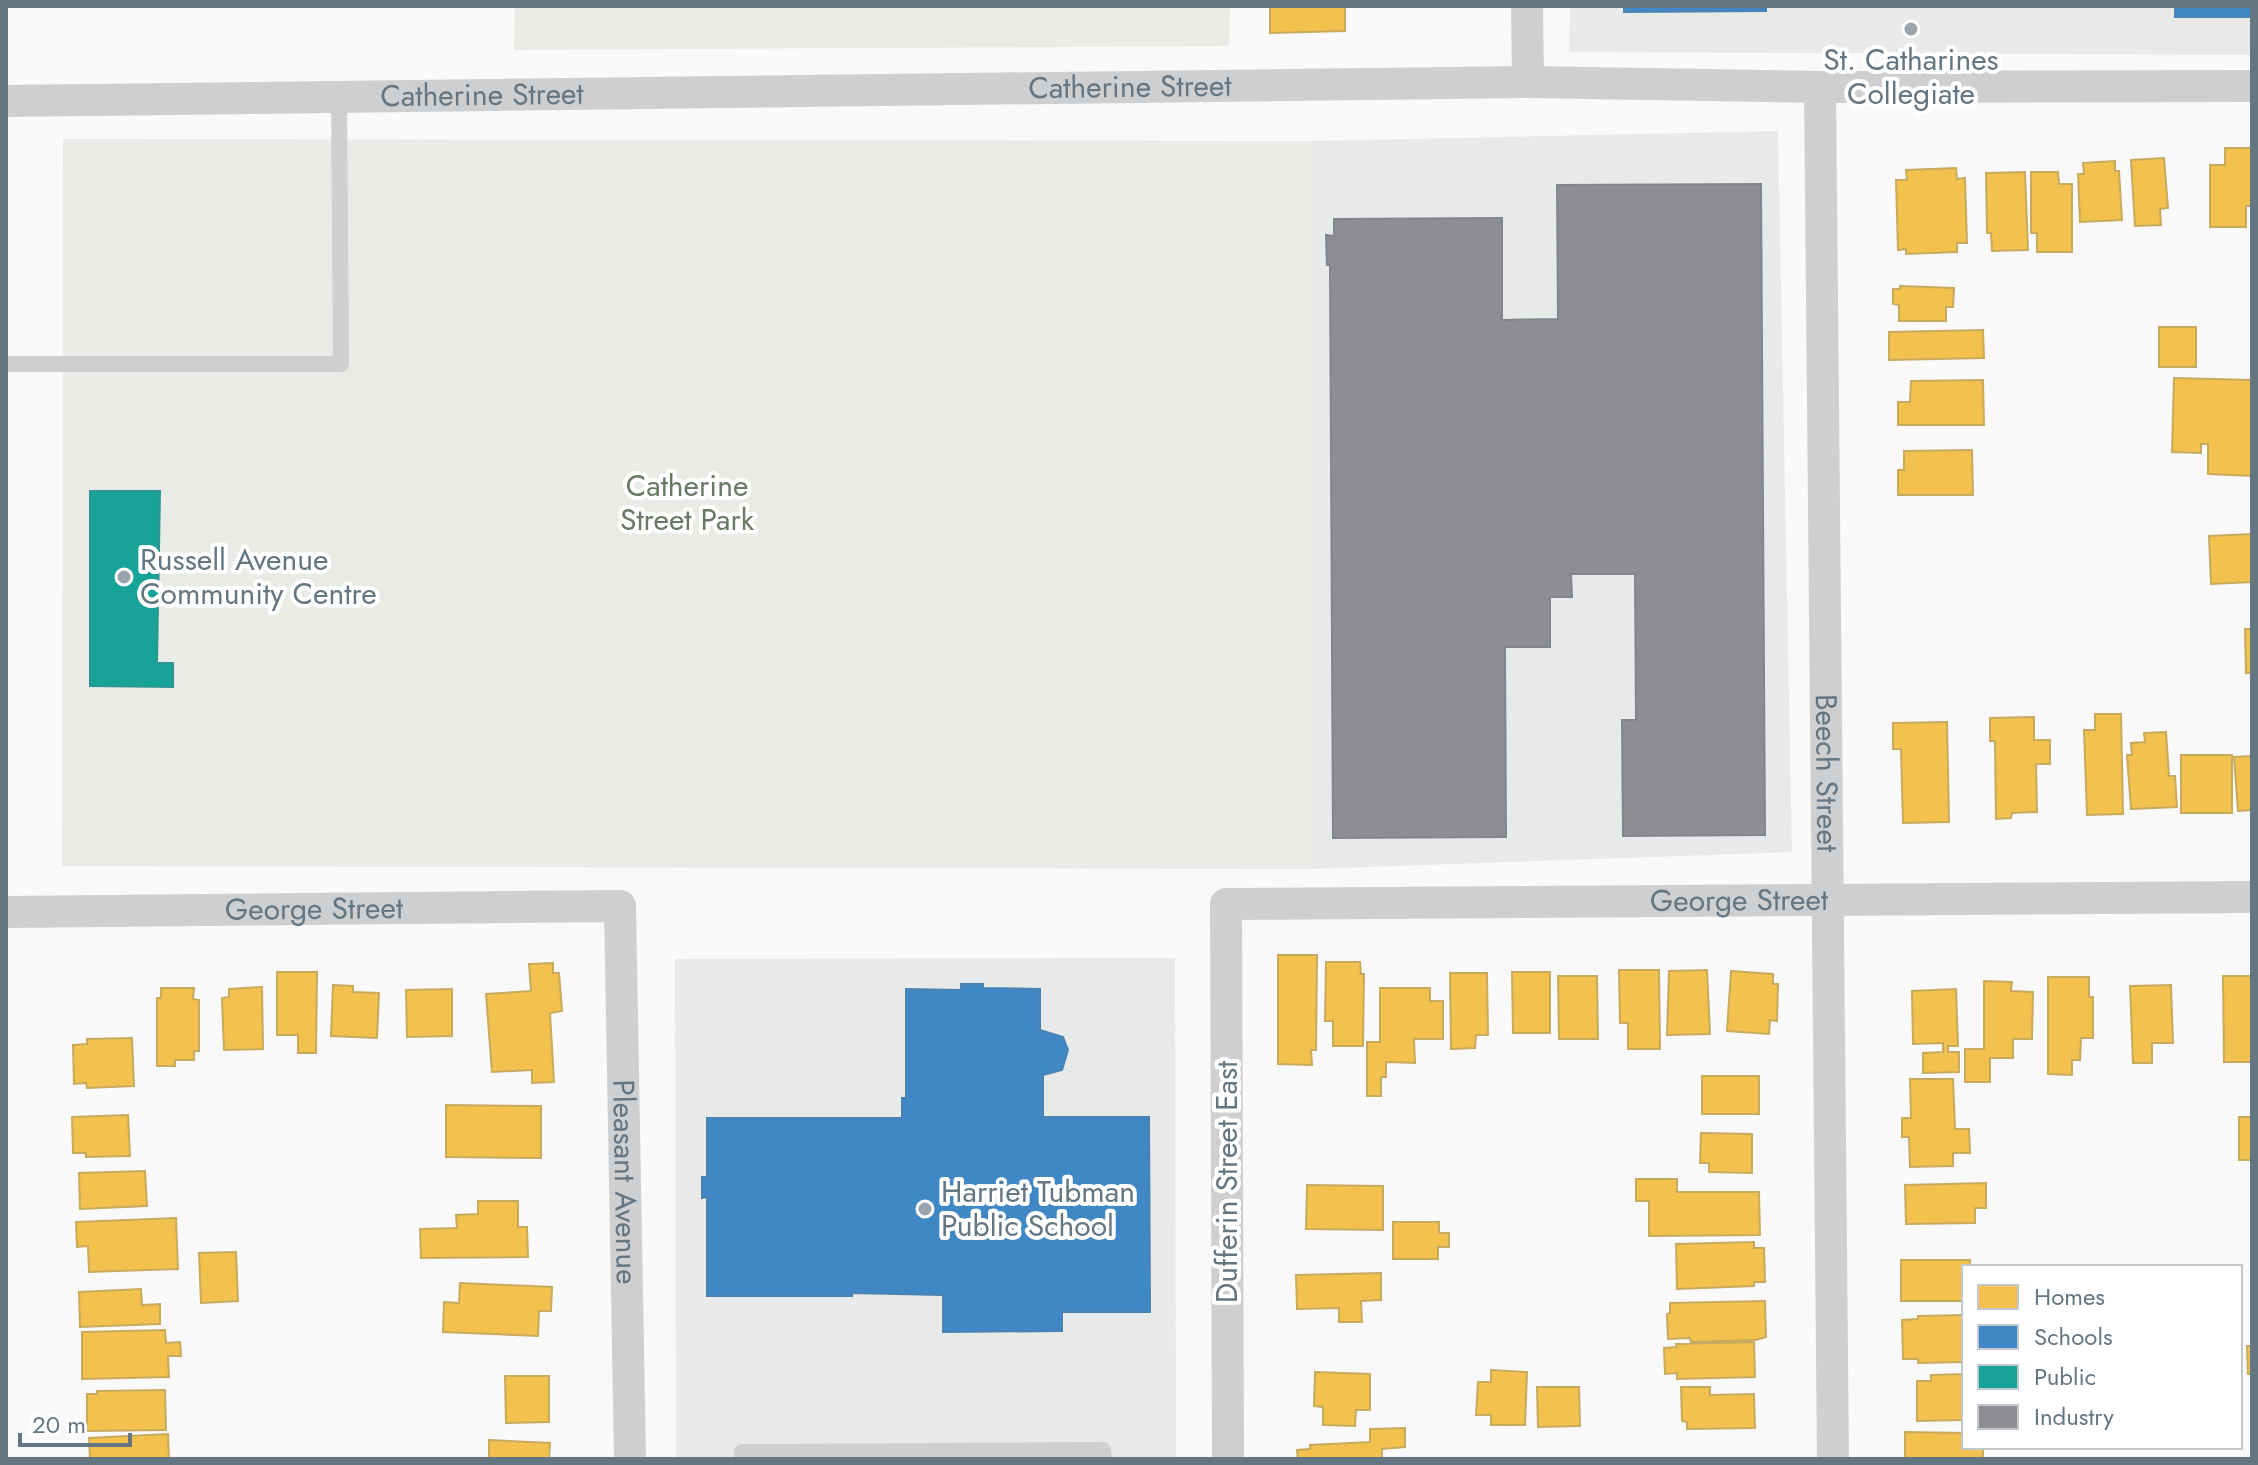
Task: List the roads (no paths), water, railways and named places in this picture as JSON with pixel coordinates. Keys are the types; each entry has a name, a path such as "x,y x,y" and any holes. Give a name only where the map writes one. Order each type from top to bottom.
{"street":[{"path":"1527,6 1528,82"},
{"name":"Catherine Street","path":"6,101 1528,82 1820,87 2252,86"},
{"name":"Beech Street","path":"1820,87 1833,1459"},
{"name":"George Street","path":"1226,904 2252,897"},
{"name":"Dufferin Street East","path":"1226,904 1228,1459"},
{"name":"George Street","path":"6,912 620,906"},
{"name":"Pleasant Avenue","path":"620,906 630,1459"}],"lane":[{"path":"6,364 341,364 339,97"},
{"path":"742,1459 742,1452 1103,1450 1104,1459"}],"place":[{"name":"St. Catharines Collegiate","path":"1911,29"},
{"name":"Russell Avenue Community Centre","path":"124,577"},
{"name":"Harriet Tubman Public School","path":"925,1209"}],"park label":[{"name":"Catherine Street Park","path":"687,503"}]}
